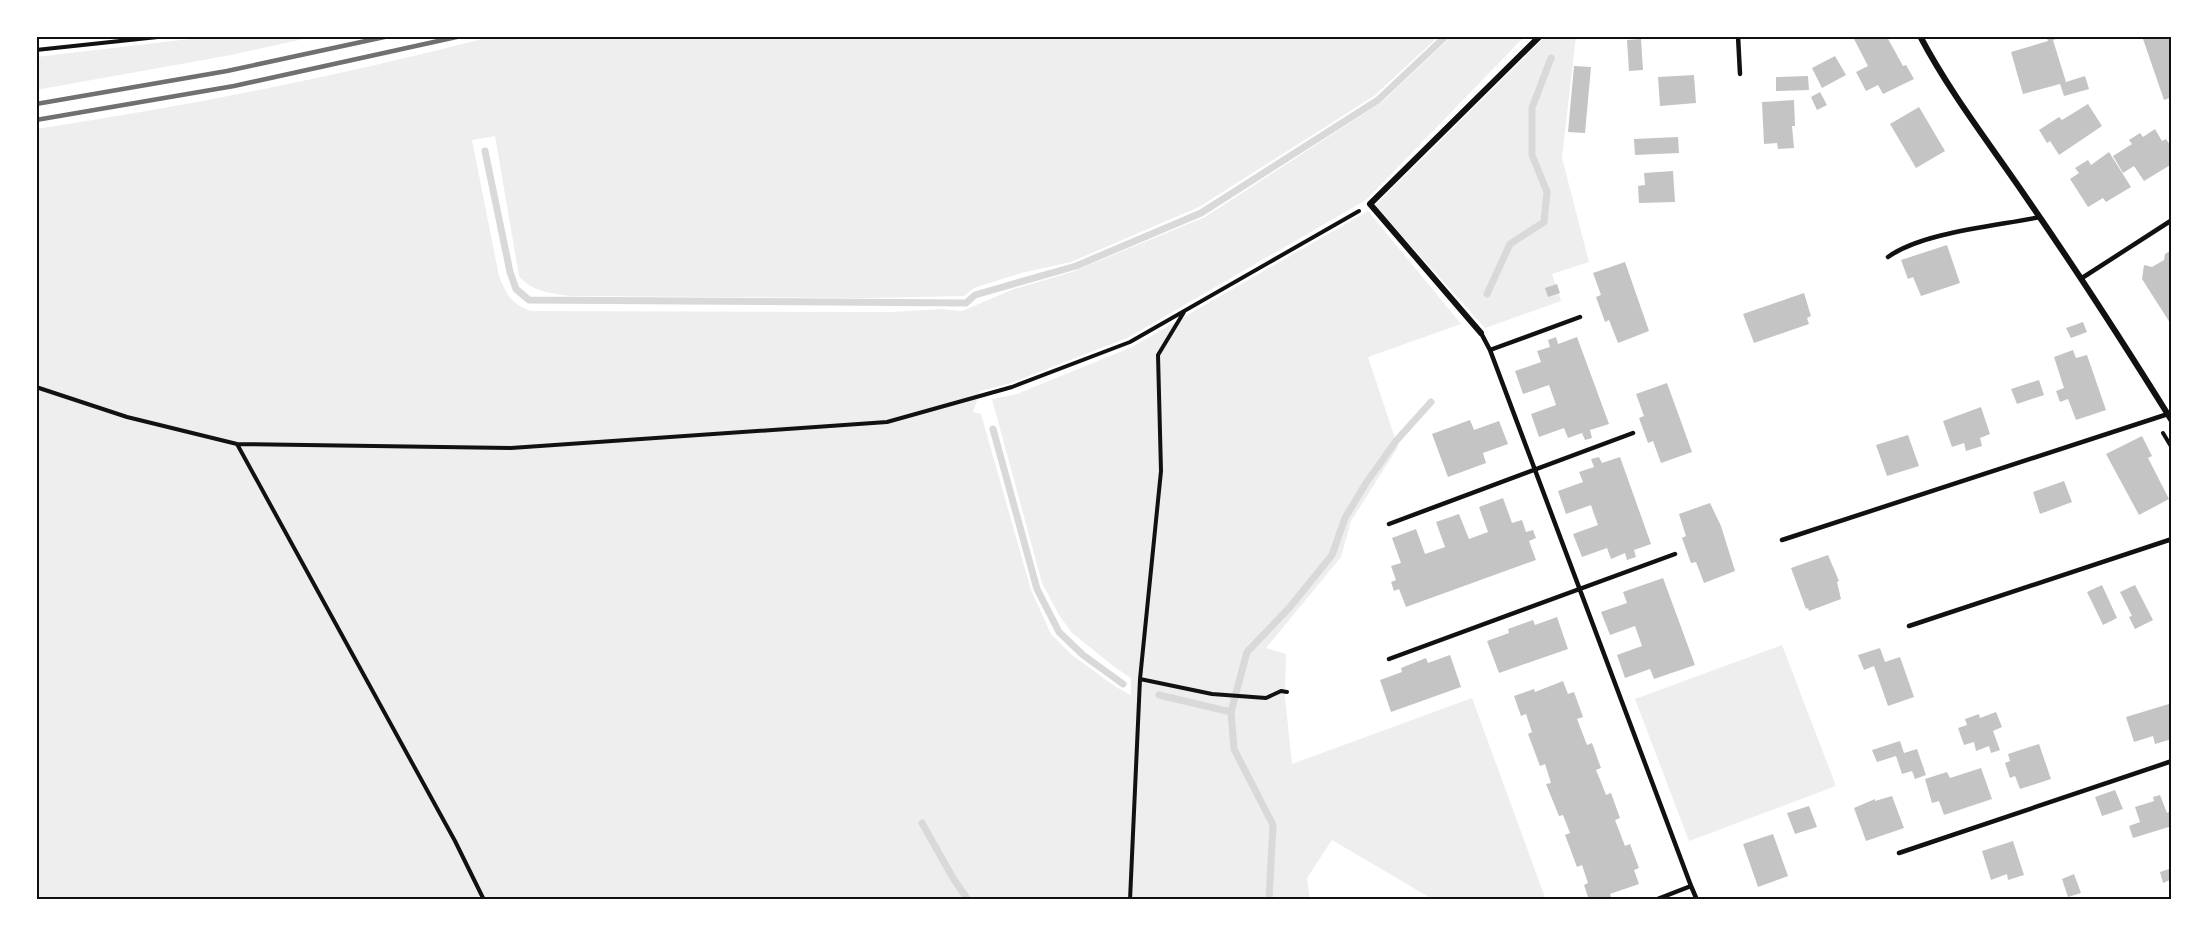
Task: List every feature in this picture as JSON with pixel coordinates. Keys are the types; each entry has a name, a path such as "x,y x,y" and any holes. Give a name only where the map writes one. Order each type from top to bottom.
{"street":[{"path":"1481,333 1370,204 1540,36"},
{"path":"1920,36 1934,61 2082,278 2172,421"}],"lane":[{"path":"1738,36 1740,74"},
{"path":"1888,257 1902,248 1928,238 2040,218"},
{"path":"2082,278 2172,220"},
{"path":"1490,350 1580,317"},
{"path":"1481,333 1490,350 1697,900"},
{"path":"1782,540 2168,414"},
{"path":"1389,524 1634,433"},
{"path":"1909,626 2172,539"},
{"path":"1389,659 1675,554"},
{"path":"1899,853 2172,761"},
{"path":"1655,900 1691,886"}],"path":[{"path":"36,50 167,36"},
{"path":"36,387 126,417 237,444 511,448 887,422 1012,387 1130,342 1370,204"},
{"path":"1130,900 1140,679 1161,471 1158,355 1185,311"},
{"path":"237,444 455,841 484,900"},
{"path":"1140,679 1212,694 1266,698 1281,691 1287,692"}],"shaded area":[{"path":"215,36 317,36 231,55 36,90 36,57"},
{"path":"494,36 1439,36 1374,96 1199,207 1071,262 1021,273 974,288 964,296 863,298 570,296 542,291 519,276 495,136 472,140 499,276 511,298 525,309 532,311 891,312 942,309 962,311 1014,289 1072,272 1205,217 1382,102 1452,36 1525,36 1366,200 1129,337 1008,384 980,391 973,412 981,414 1031,590 1051,634 1072,655 1131,695 1131,678 1072,633 1059,615 1042,583 992,399 1017,394 1132,347 1368,211 1461,324 1368,357 1398,447 1351,521 1341,557 1266,648 1286,654 1285,697 1292,764 1472,698 1546,900 1434,900 1332,840 1307,878 1310,900 36,900 36,129 266,88 380,64"},
{"path":"1546,36 1576,36 1562,158 1589,262 1552,274 1561,301 1485,328 1375,206"},
{"path":"1782,645 1836,786 1689,841 1635,699"}],"building":[{"path":"1861,36 1882,36 1884,39 1887,37 1903,66 1906,65 1914,79 1883,94 1878,85 1866,91 1856,72 1868,66 1854,39"},
{"path":"2046,36 2065,36 2053,40 2066,82 2085,76 2089,89 2064,96 2060,84 2023,94 2011,52 2048,41"},
{"path":"2142,36 2172,36 2172,97 2164,100"},
{"path":"1641,39 1643,70 1629,71 1627,40"},
{"path":"1835,56 1846,75 1822,88 1812,68"},
{"path":"1574,66 1591,67 1585,133 1568,132"},
{"path":"1694,75 1696,103 1660,106 1658,77"},
{"path":"1808,76 1809,90 1776,91 1776,77"},
{"path":"1820,92 1827,105 1817,110 1811,97"},
{"path":"1794,100 1795,126 1792,126 1794,148 1778,149 1777,143 1764,144 1762,102"},
{"path":"2088,104 2102,126 2059,155 2050,141 2047,143 2039,130 2059,117 2062,120"},
{"path":"1919,107 1945,151 1916,168 1890,124"},
{"path":"2155,129 2162,141 2166,139 2172,148 2169,151 2172,164 2144,181 2134,166 2123,173 2113,156 2132,144 2129,140 2140,133 2143,137"},
{"path":"1678,137 1679,153 1635,155 1634,139"},
{"path":"2109,152 2131,187 2106,202 2103,198 2088,207 2070,179 2079,173 2075,168 2088,160 2091,165"},
{"path":"1673,171 1675,202 1639,203 1638,186 1645,185 1644,173"},
{"path":"1947,245 1960,283 1921,296 1913,277 1908,279 1901,260"},
{"path":"2172,250 2172,326 2142,279 2144,265 2152,267 2164,260 2165,254"},
{"path":"1625,262 1649,331 1618,343 1609,320 1605,322 1596,297 1601,295 1593,273"},
{"path":"1557,284 1560,293 1548,297 1545,288"},
{"path":"1804,293 1811,316 1807,318 1809,324 1754,343 1743,314"},
{"path":"2083,322 2087,332 2071,338 2066,328"},
{"path":"1556,337 1558,344 1577,337 1609,424 1590,430 1592,438 1585,440 1582,433 1568,438 1564,428 1539,437 1531,414 1556,405 1549,385 1523,394 1515,371 1541,362 1537,351 1550,347 1548,340"},
{"path":"2073,350 2076,358 2087,355 2106,410 2076,420 2068,399 2060,402 2056,391 2064,388 2054,357"},
{"path":"2039,380 2044,395 2017,404 2011,389"},
{"path":"1667,383 1692,452 1661,463 1653,441 1648,443 1639,418 1644,416 1636,394"},
{"path":"1981,407 1990,434 1980,438 1982,446 1966,451 1964,443 1952,447 1943,421"},
{"path":"1470,420 1474,430 1499,421 1508,444 1483,453 1486,463 1448,477 1432,434"},
{"path":"1908,435 1919,466 1887,476 1876,445"},
{"path":"2142,436 2152,456 2148,458 2169,499 2139,515 2106,454"},
{"path":"1599,457 1602,463 1620,457 1651,544 1634,550 1636,557 1627,560 1625,553 1611,559 1607,548 1582,557 1573,534 1598,525 1591,505 1566,514 1558,491 1583,482 1579,472 1594,467 1591,459"},
{"path":"2064,481 2072,502 2040,514 2033,492"},
{"path":"1503,498 1512,523 1522,520 1526,532 1533,530 1536,538 1529,541 1536,560 1406,607 1399,589 1394,591 1391,582 1396,580 1391,566 1401,563 1392,538 1416,529 1425,554 1445,547 1436,522 1459,514 1469,539 1488,532 1479,507"},
{"path":"1710,503 1721,526 1735,571 1704,583 1696,562 1691,563 1682,538 1686,536 1679,514"},
{"path":"1828,555 1839,581 1837,582 1841,599 1809,611 1808,608 1806,609 1791,568"},
{"path":"1663,578 1695,665 1654,679 1650,669 1625,678 1617,655 1642,646 1635,626 1610,635 1601,612 1627,603 1623,592"},
{"path":"2102,585 2117,618 2103,625 2087,592"},
{"path":"2135,585 2153,620 2135,629 2129,617 2132,616 2120,592"},
{"path":"1557,617 1568,649 1499,673 1487,641 1509,633 1508,629 1533,620 1535,625"},
{"path":"1880,648 1885,662 1900,657 1914,697 1888,706 1874,666 1864,670 1858,655"},
{"path":"1450,655 1461,687 1391,712 1380,680 1402,672 1401,668 1426,658 1428,663"},
{"path":"1563,681 1568,694 1574,692 1583,717 1577,719 1587,745 1592,743 1601,768 1596,770 1606,795 1611,793 1620,818 1615,820 1625,846 1630,844 1639,868 1634,870 1639,884 1610,894 1611,897 1604,900 1589,900 1584,885 1588,883 1582,865 1577,867 1565,835 1570,833 1563,815 1559,816 1546,784 1551,783 1545,764 1540,766 1528,734 1532,732 1526,714 1521,716 1514,696 1534,689 1535,692"},
{"path":"2172,703 2172,739 2155,744 2153,736 2134,742 2126,717"},
{"path":"1996,712 2002,727 1993,731 2000,750 1991,753 1989,746 1976,751 1974,742 1964,745 1958,728 1967,725 1965,719 1979,714 1980,718"},
{"path":"1900,741 1904,753 1917,749 1926,775 1915,779 1912,771 1902,774 1896,756 1877,762 1872,750"},
{"path":"2039,744 2051,779 2020,789 2015,776 2010,778 2005,763 2010,761 2008,754"},
{"path":"1981,768 1992,799 1944,815 1939,801 1932,803 1925,779 1947,772 1950,778"},
{"path":"2115,790 2123,809 2102,816 2095,797"},
{"path":"2160,795 2167,813 2171,811 2172,826 2133,838 2129,826 2140,822 2135,807 2154,801 2153,797"},
{"path":"1892,796 1904,828 1866,841 1854,808 1875,799 1875,801"},
{"path":"1809,806 1817,827 1795,834 1787,813"},
{"path":"1773,834 1788,876 1758,887 1743,844"},
{"path":"2013,841 2024,875 2008,880 2007,874 1991,880 1982,851"},
{"path":"2172,868 2172,879 2163,883 2160,872"},
{"path":"2074,874 2081,893 2068,897 2062,879"}],"waterway":[{"path":"485,151 510,272 516,289 529,300 966,303 975,295 1076,266 1201,213 1378,100 1446,36"},
{"path":"1487,294 1510,244 1544,222 1547,192 1532,155 1532,108 1551,58"},
{"path":"1231,712 1247,652 1290,607 1332,555 1345,518 1366,483 1396,441 1431,402"},
{"path":"993,429 1037,589 1059,632 1083,655 1123,684"},
{"path":"1159,695 1231,712 1234,749 1273,825 1269,900"},
{"path":"922,823 968,900"}],"railway":[{"path":"36,104 227,71 389,36"},
{"path":"36,120 234,86 461,36"}]}
